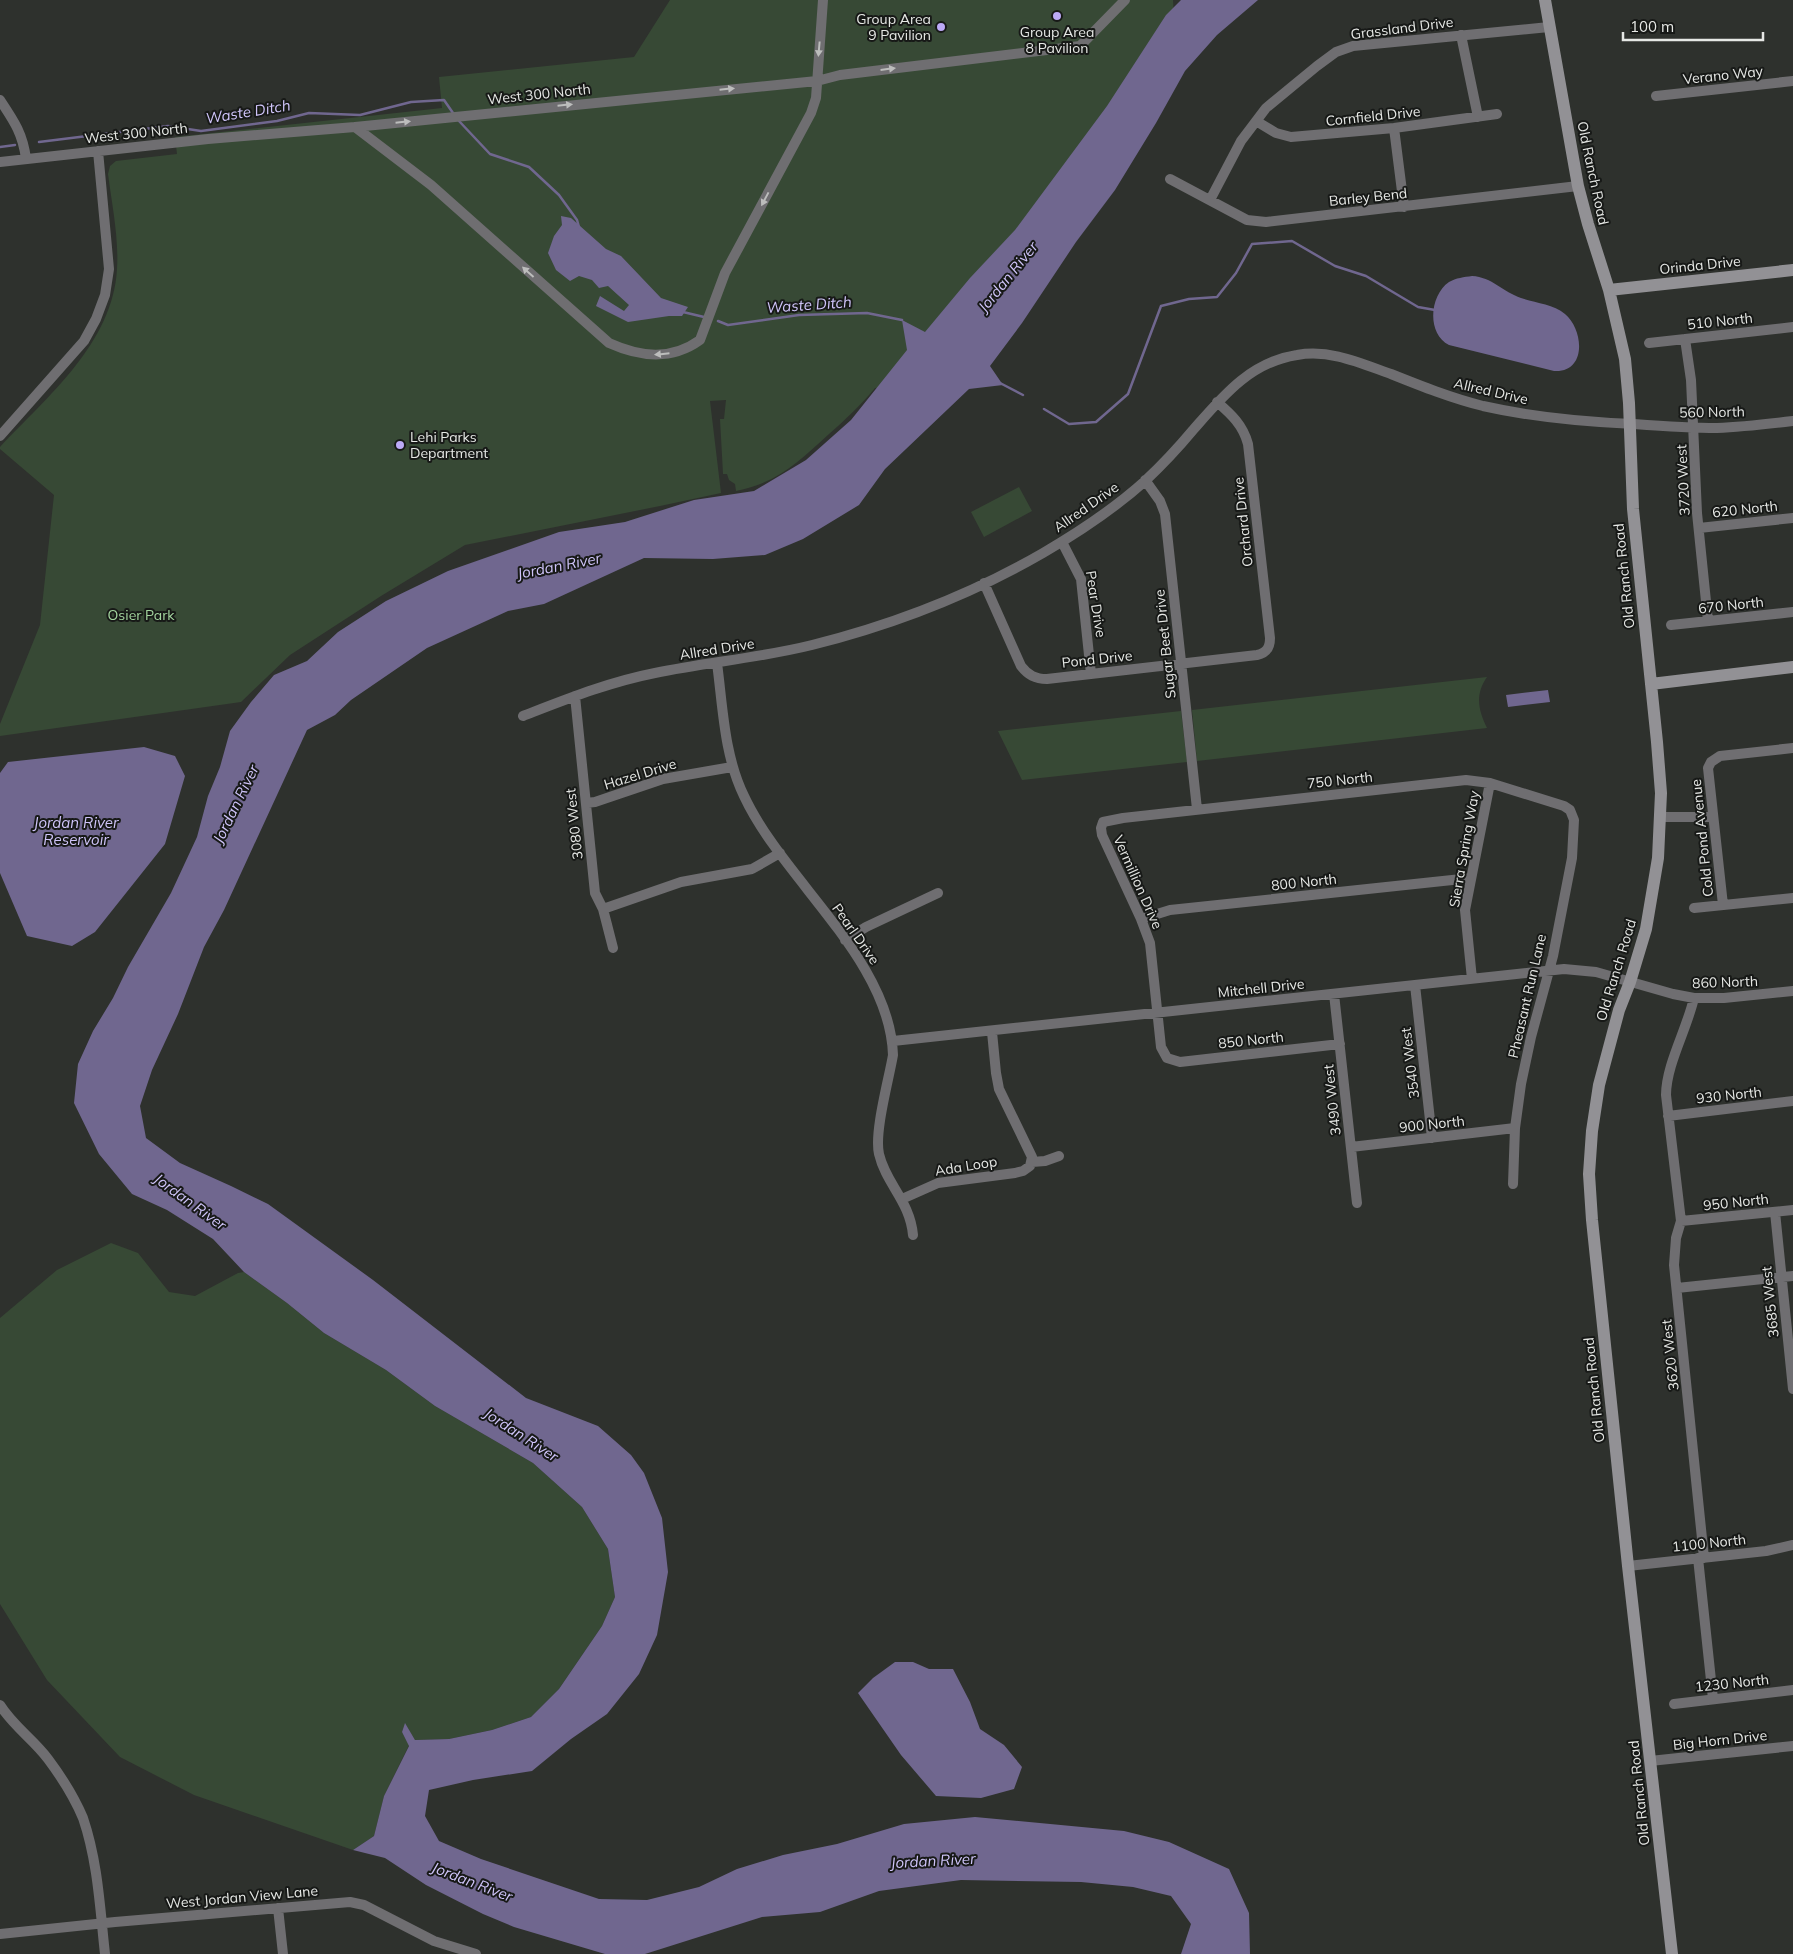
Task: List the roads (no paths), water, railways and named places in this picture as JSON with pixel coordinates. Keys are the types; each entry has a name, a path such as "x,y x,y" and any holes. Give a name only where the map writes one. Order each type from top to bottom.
{"street":[{"path":"355,127 431,184 607,342 620,349 636,353 665,355 690,347 700,340 725,273 811,113 816,98 823,0"},
{"name":"West 300 North","path":"0,162 208,139 355,127 817,81 840,75 1080,46 1125,0"},
{"name":"Old Ranch Road","path":"1545,0 1578,186 1588,224 1610,290 1624,359 1630,424 1633,508 1658,756 1660,817 1658,858 1646,929 1630,982 1619,1010 1599,1085 1592,1131 1589,1174 1592,1220 1628,1566 1672,1954"},
{"name":"Grassland Drive","path":"1210,200 1241,141 1256,121 1283,93 1336,52 1353,46 1549,27"},
{"path":"1461,35 1478,117"},
{"name":"Verano Way","path":"1656,96 1793,81"},
{"path":"0,100 19,129 26,159"},
{"name":"Cornfield Drive","path":"1256,121 1276,133 1291,137 1394,128 1497,114"},
{"path":"1394,128 1404,206"},
{"path":"0,436 84,341 96,319 105,295 109,269 98,151"},
{"name":"Barley Bend","path":"1170,179 1247,220 1256,222 1578,186"},
{"name":"Orinda Drive","path":"1610,290 1793,270"},
{"name":"510 North","path":"1649,343 1793,327"},
{"name":"3720 West","path":"1685,339 1691,380 1695,472 1708,621"},
{"name":"Allred Drive","path":"523,716 575,696 637,677 786,651 857,632 923,610 984,584 1062,542 1106,511 1145,480 1217,402 1240,381 1260,367 1288,356 1318,353 1354,360 1451,397 1486,406 1550,418 1630,424"},
{"name":"Orchard Drive","path":"1217,402 1237,421 1244,431 1248,444 1270,638 1268,650"},
{"name":"560 North","path":"1630,424 1694,428 1732,427 1793,421"},
{"name":"Sugar Beet Drive","path":"1145,480 1160,501 1164,514 1197,809"},
{"name":"620 North","path":"1699,528 1793,518"},
{"name":"Pear Drive","path":"1062,542 1081,579 1091,674"},
{"name":"Pond Drive","path":"984,584 1021,666 1028,673 1042,679 1258,655 1268,650"},
{"name":"670 North","path":"1672,625 1793,612"},
{"name":"Pearl Drive","path":"717,663 732,767 752,811 780,853 845,940 879,995 887,1015 893,1042 893,1055 878,1144 882,1163 910,1215 913,1235"},
{"path":"1651,684 1793,667"},
{"name":"3080 West","path":"575,696 596,893 603,909 613,948"},
{"name":"Cold Pond Avenue","path":"1723,906 1708,768 1714,759 1720,756 1793,748"},
{"name":"Hazel Drive","path":"586,803 595,802 663,779 732,767"},
{"name":"750 North","path":"1103,822 1197,809 1466,780 1490,783 1564,806 1570,810 1573,816"},
{"name":"Sierra Spring Way","path":"1472,979 1465,910 1490,783"},
{"name":"Pheasant Run Lane","path":"1513,1184 1515,1128 1526,1061 1550,970 1572,858 1573,816"},
{"path":"1660,817 1713,817"},
{"name":"Vermillion Drive","path":"1103,822 1101,828 1102,835 1141,919 1150,943 1161,1047 1167,1058"},
{"path":"603,909 681,882 752,869 780,853"},
{"name":"800 North","path":"1141,919 1170,910 1471,878"},
{"path":"845,940 866,927 938,893"},
{"path":"1694,908 1793,898"},
{"name":"Mitchell Drive","path":"893,1042 1550,970 1585,970 1630,982"},
{"name":"860 North","path":"1630,982 1694,998 1724,998 1793,991"},
{"name":"3540 West","path":"1415,985 1432,1138"},
{"name":"3490 West","path":"1334,994 1357,1203"},
{"name":"3620 West","path":"1694,998 1689,1020 1666,1082 1668,1116 1681,1221 1676,1238 1674,1265 1713,1699"},
{"path":"992,1032 999,1089 1030,1153 1032,1162"},
{"name":"850 North","path":"1167,1058 1180,1062 1340,1044"},
{"name":"930 North","path":"1668,1116 1793,1101"},
{"name":"900 North","path":"1351,1147 1515,1128"},
{"name":"Ada Loop","path":"902,1198 938,1183 1023,1172 1032,1162 1059,1156"},
{"name":"950 North","path":"1681,1221 1793,1210"},
{"name":"3685 West","path":"1775,1212 1793,1389"},
{"path":"1677,1288 1793,1276"},
{"name":"1100 North","path":"1628,1566 1766,1551 1793,1545"},
{"name":"1230 North","path":"1674,1704 1793,1690"},
{"path":"0,1705 7,1716 48,1758 82,1818 97,1874 105,1954"},
{"name":"Big Horn Drive","path":"1650,1761 1793,1746"},
{"name":"West Jordan View Lane","path":"0,1934 102,1923 350,1902 364,1905 434,1941 476,1954"},
{"path":"278,1908 283,1954"}],"water":[{"name":"Jordan River","path":"1181,0 1258,0 1217,35 1185,71 1115,190 1076,242 1022,323 990,366 1003,385 969,389 885,469 859,505 803,539 765,555 713,559 644,558 544,604 508,611 427,648 351,700 335,715 307,730 224,910 204,947 178,1014 152,1070 140,1106 146,1138 180,1163 268,1204 373,1280 526,1398 598,1426 631,1455 644,1473 662,1518 668,1572 657,1635 639,1674 607,1714 571,1739 532,1771 473,1780 429,1790 425,1816 439,1841 481,1859 599,1899 647,1900 699,1887 737,1869 783,1855 837,1844 904,1824 975,1817 1124,1831 1169,1842 1229,1869 1249,1913 1250,1954 1181,1954 1191,1924 1171,1896 1133,1887 1081,1882 961,1880 879,1891 820,1912 762,1917 645,1954 605,1954 514,1927 483,1914 426,1885 385,1858 353,1850 374,1836 384,1796 409,1746 402,1732 405,1723 415,1740 449,1739 492,1730 531,1717 559,1689 602,1626 615,1597 608,1549 582,1507 533,1463 435,1406 386,1370 324,1333 244,1272 213,1239 167,1210 132,1194 99,1154 74,1103 78,1064 93,1031 171,893 197,837 208,796 220,767 230,731 274,675 307,661 338,632 386,601 448,571 559,532 625,522 694,500 754,491 806,460 851,420 907,350 902,320 925,332 970,278 1015,230 1107,106 1166,15"},
{"path":"561,216 571,218 606,249 621,256 661,298 688,307 682,316 628,322 596,306 600,296 624,311 629,305 608,286 599,288 592,280 579,276 570,281 556,270 548,253 554,236 562,225"},
{"path":"1472,276 1486,279 1526,300 1549,306 1565,314 1576,330 1579,340 1577,358 1572,365 1565,370 1554,371 1449,345 1442,339 1437,332 1433,314 1438,296 1449,282"},
{"path":"1548,690 1550,702 1508,707 1506,695"},
{"name":"Jordan River Reservoir","path":"144,747 175,756 185,776 165,844 95,932 72,946 27,936 0,873 0,773 8,762"},
{"path":"895,1662 913,1662 929,1669 953,1669 970,1702 980,1729 1004,1745 1022,1767 1014,1789 981,1798 936,1796 901,1755 858,1693 873,1678"}],"waterway":[{"name":"Waste Ditch","path":"39,142 168,126 201,131 277,121 309,113 360,115 411,102 444,100 453,113"},
{"name":"Waste Ditch","path":"459,121 490,154 529,167 559,195 577,220 579,227"},
{"name":"Waste Ditch","path":"0,147 15,145"},
{"path":"1044,409 1069,424 1096,422 1128,394 1161,306 1189,299 1217,297 1236,273 1252,244 1292,241 1335,266 1366,276 1418,307 1435,310"},
{"name":"Waste Ditch","path":"683,312 704,317"},
{"name":"Waste Ditch","path":"718,321 728,325 799,315 867,313 902,320"},
{"path":"1000,383 1023,395"}],"place":[{"name":"Group Area 8 Pavilion","path":"1057,16"},
{"name":"Group Area 9 Pavilion","path":"941,27"},
{"name":"Lehi Parks Department","path":"400,445"}],"park label":[{"name":"Osier Park","path":"141,615"}]}
